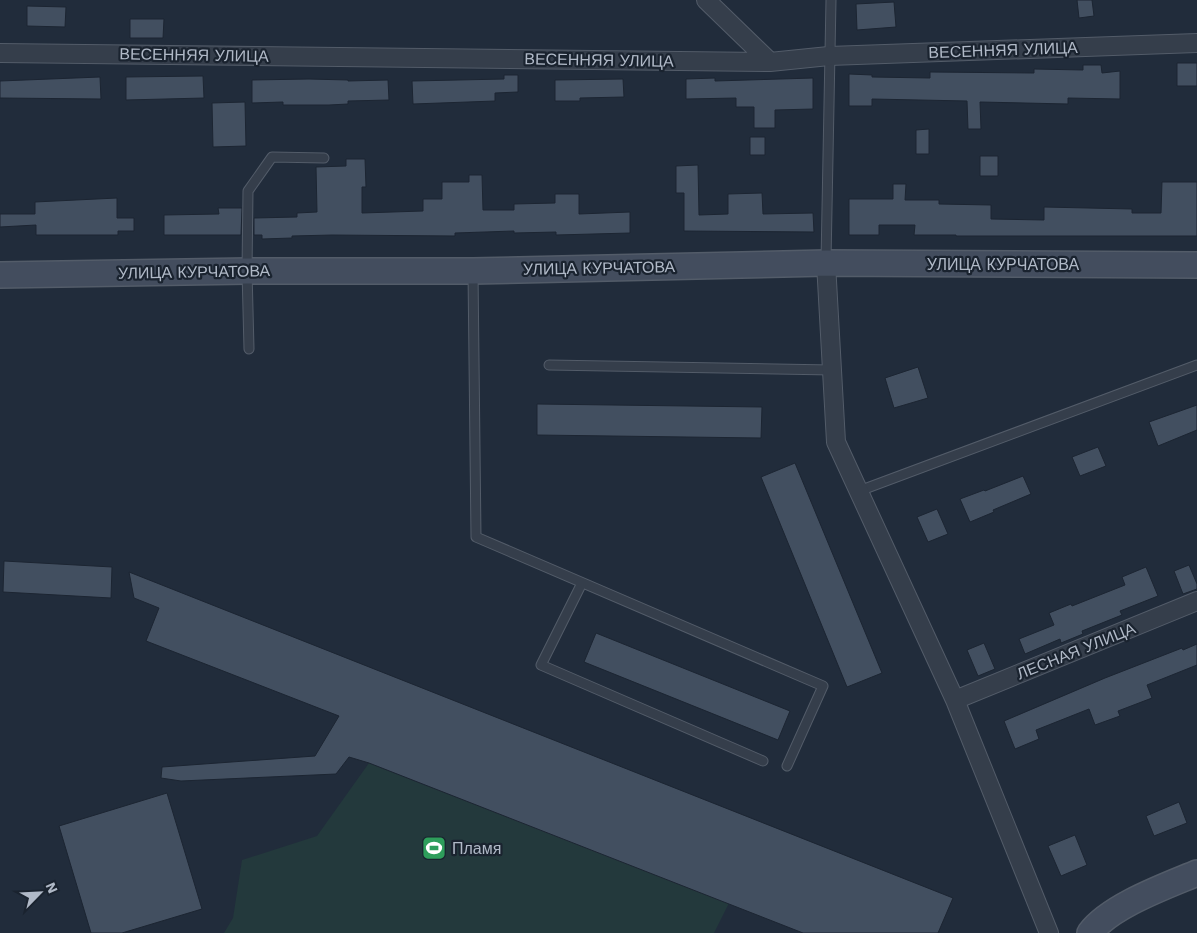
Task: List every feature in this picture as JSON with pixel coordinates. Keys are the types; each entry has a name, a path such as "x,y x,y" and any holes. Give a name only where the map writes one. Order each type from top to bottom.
{"street":[{"path":"706,0 770,62"},
{"name":"ВЕСЕННЯЯ УЛИЦА","path":"0,52 770,62 829,56 1197,43"},
{"path":"826,263 836,442 955,700 1049,933"},
{"name":"УЛИЦА КУРЧАТОВА","path":"0,274 474,271 826,263 1197,266"},
{"name":"ЛЕСНАЯ УЛИЦА","path":"955,700 1197,601"},
{"path":"1090,933 1097,924 1139,898 1197,873"}],"lane":[{"path":"826,263 831,0"},
{"path":"249,349 247,271 248,191 272,157 324,158"},
{"path":"474,271 476,537 823,686 787,766"},
{"path":"859,491 1197,365"},
{"path":"549,366 832,370"},
{"path":"582,583 541,666 763,761"}],"green space":[{"name":"Пламя","path":"369,763 729,903 714,933 224,933 233,918 242,860 317,836"}],"building":[{"path":"1077,0 1092,0 1094,16 1079,18"},
{"path":"894,2 896,27 857,30 856,4"},
{"path":"27,6 66,7 65,27 27,26"},
{"path":"130,19 164,19 163,38 130,38"},
{"path":"1177,63 1197,63 1197,86 1177,86"},
{"path":"1083,65 1101,65 1102,73 1120,71 1120,99 1068,98 1068,104 980,102 981,129 968,129 967,101 872,99 872,106 849,106 849,74 872,75 872,77 930,78 930,72 1034,73 1034,69 1083,70"},
{"path":"504,75 518,75 518,92 495,93 495,101 413,104 412,81 504,79"},
{"path":"203,76 204,98 126,100 126,77"},
{"path":"100,77 101,99 0,98 0,81"},
{"path":"715,78 715,81 813,78 813,109 775,110 775,128 754,128 754,107 736,107 736,98 686,99 686,79"},
{"path":"309,79 348,81 388,80 389,100 348,101 348,104 329,105 283,105 283,102 252,103 252,80"},
{"path":"623,79 624,97 580,98 580,101 555,101 555,80"},
{"path":"245,102 246,146 213,147 212,103"},
{"path":"929,129 929,154 916,154 916,130"},
{"path":"750,137 765,137 765,155 750,155"},
{"path":"980,156 998,156 998,176 980,176"},
{"path":"346,159 365,159 366,187 362,187 362,213 423,211 423,199 442,199 442,182 469,182 469,175 482,175 483,210 514,210 514,204 555,203 555,194 579,194 579,214 630,212 630,233 556,235 556,232 514,233 514,231 455,233 455,236 332,235 262,239 262,235 254,235 254,218 297,217 297,213 317,212 316,167 346,166"},
{"path":"698,165 699,215 728,214 728,194 762,193 763,214 813,213 814,232 684,231 684,193 676,193 676,166"},
{"path":"1162,182 1197,182 1197,236 914,235 915,225 879,225 879,235 849,235 849,199 893,199 893,184 906,184 905,200 939,200 939,204 991,205 991,219 1044,220 1044,207 1132,209 1132,213 1161,213"},
{"path":"117,198 117,218 134,218 134,231 118,231 118,235 36,235 36,225 0,227 0,214 35,214 35,202"},
{"path":"218,208 242,208 241,235 164,235 164,215 219,214"},
{"path":"918,367 928,398 894,408 885,378"},
{"path":"537,404 762,407 761,438 537,435"},
{"path":"1197,405 1197,430 1158,446 1149,422"},
{"path":"1098,447 1106,466 1080,476 1072,457"},
{"path":"795,463 882,673 847,687 761,477"},
{"path":"1023,476 1031,494 970,522 960,499"},
{"path":"937,509 948,534 928,542 917,517"},
{"path":"4,561 112,567 111,598 3,592"},
{"path":"1189,565 1197,584 1197,589 1183,594 1174,571"},
{"path":"1146,567 1158,596 1120,611 1122,615 1082,631 1083,634 1061,643 1060,639 1025,654 1019,639 1054,625 1049,613 1125,585 1122,577"},
{"path":"129,572 953,898 938,933 803,933 369,763 349,757 336,774 181,781 161,778 162,767 315,756 339,716 146,641 159,608 134,598"},
{"path":"596,633 790,711 778,740 584,662"},
{"path":"984,643 995,669 978,676 967,650"},
{"path":"1197,644 1197,665 1147,685 1152,698 1118,711 1120,716 1095,725 1089,709 1036,730 1039,739 1015,749 1004,721 1105,678"},
{"path":"167,793 202,909 122,933 91,933 59,826"},
{"path":"1179,802 1187,823 1154,836 1146,816"},
{"path":"1075,835 1087,865 1061,876 1048,846"}],"place":[{"name":"Пламя","path":"434,848"}]}
